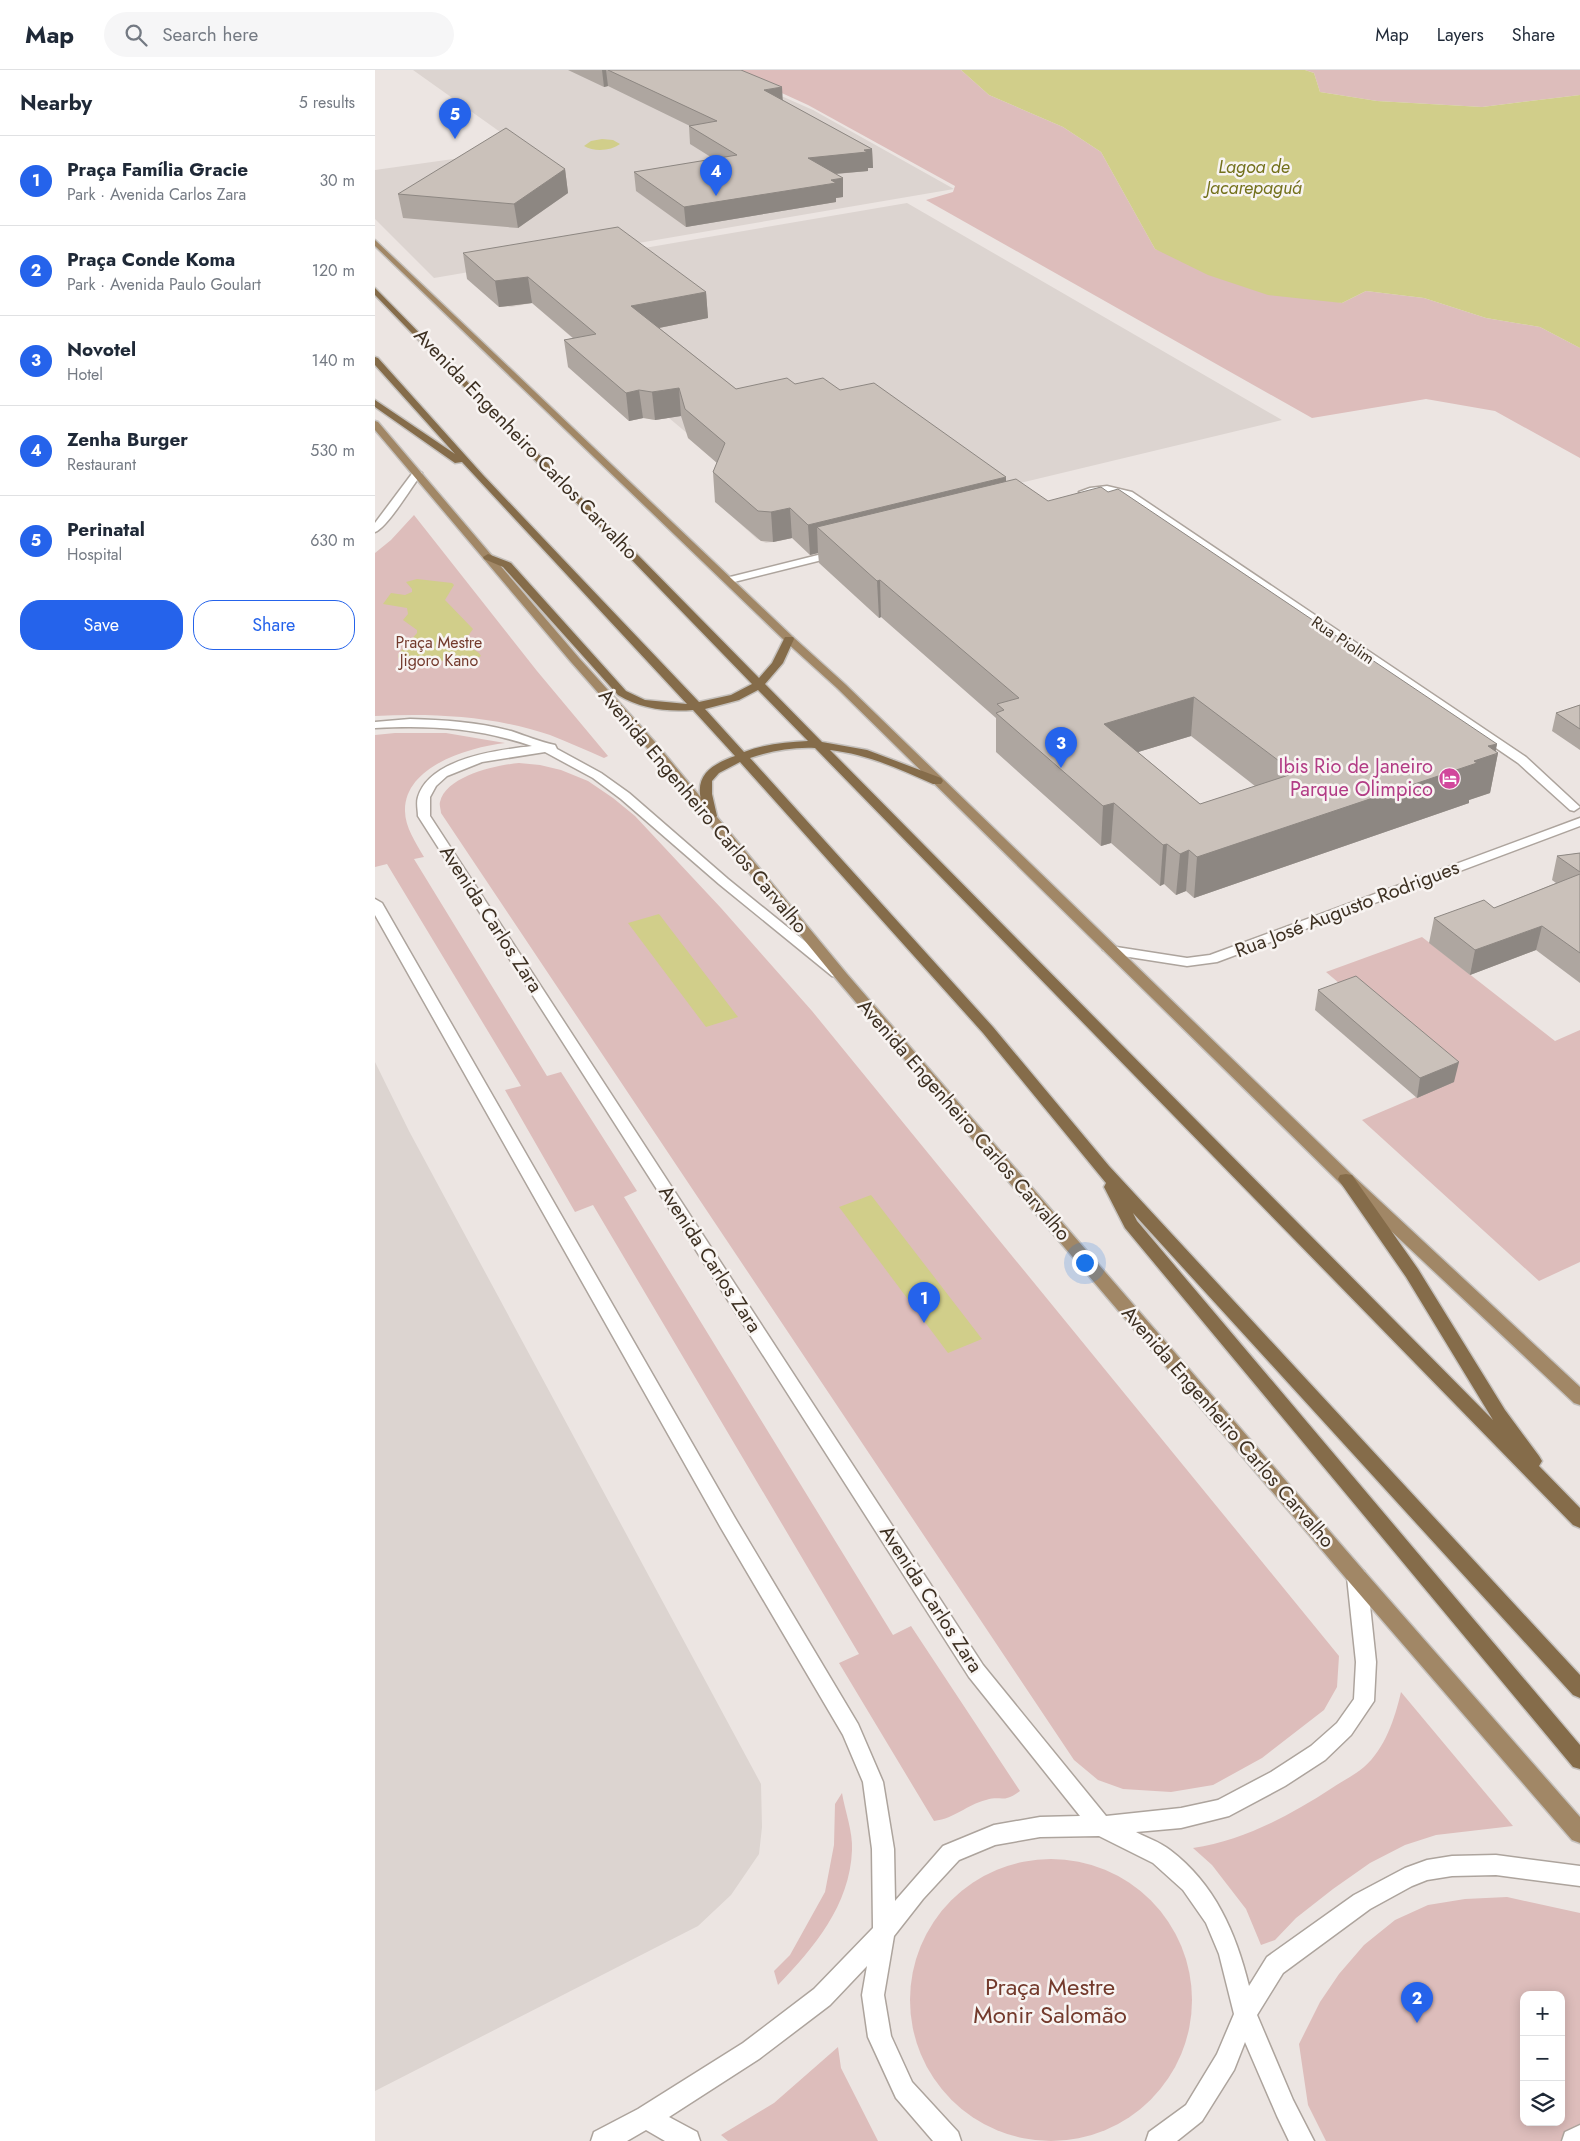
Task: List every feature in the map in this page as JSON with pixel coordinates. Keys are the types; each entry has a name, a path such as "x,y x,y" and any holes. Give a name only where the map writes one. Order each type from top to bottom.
{"highway":[{"name":"Avenida Engenheiro Carlos Carvalho","path":"375,290 1575,1515"},
{"path":"375,360 480,477 696,706 988,1030 1103,1170 1580,1689"},
{"path":"375,403 480,477"},
{"path":"488,557 507,565 622,693 641,703 660,706 696,706 732,698 759,684 772,672 783,655 789,639"},
{"path":"711,816 703,789 705,782 713,772 741,757 790,745 818,743 869,754 896,762 937,781"},
{"path":"1103,1170 1131,1224 1580,1760"},
{"path":"1347,1180 1412,1273 1499,1415 1575,1515"}],"main road":[{"name":"Avenida Engenheiro Carlos Carvalho","path":"375,242 730,580 789,639 841,686 1347,1180 1580,1398"},
{"name":"Avenida Engenheiro Carlos Carvalho","path":"375,424 711,816 842,977 1357,1577 1580,1833"}],"street":[{"path":"375,529 389,513 417,473"},
{"name":"Rua Piolim","path":"1078,494 1103,489 1119,490 1129,494 1522,760 1577,804"},
{"path":"730,580 845,552"},
{"path":"375,725 443,723 487,728 521,737 551,748 580,764 625,796 709,869 842,977"},
{"name":"Avenida Carlos Zara","path":"551,748 502,753 461,765 443,773 433,782 425,795 424,816 976,1670 1101,1826"},
{"path":"1577,804 1574,814 1580,822"},
{"name":"Rua José Augusto Rodrigues","path":"1110,950 1187,962 1212,959 1580,822"},
{"path":"375,903 728,1523 851,1730 873,1782 883,1849 884,1932 873,1995 880,2037 904,2090 949,2141"},
{"path":"603,2141 646,2117 751,2051 822,1997 884,1932 915,1892 951,1853 994,1835 1040,1827 1101,1826 1181,1818 1222,1809 1278,1779 1318,1753 1344,1729 1364,1701 1366,1662 1357,1577"},
{"path":"1101,1826 1161,1856 1191,1883 1214,1916 1230,1954 1245,2014 1285,2108 1302,2141"},
{"path":"1158,2141 1194,2112 1226,2062 1245,2014 1275,1966 1362,1902 1405,1878 1427,1870 1452,1866 1496,1865 1580,1876"},
{"path":"646,2117 688,2141"},
{"path":"1574,2141 1580,2137"}],"shaded area":[{"path":"413,70 722,70 813,110 954,189 434,278 375,219 375,170 524,149"},
{"path":"907,203 1282,420 766,543 757,539 717,503 716,501 747,488 688,438 688,434 669,418 655,420 645,418 629,421 568,367 583,364 577,342 532,303 512,307 499,306 621,252"},
{"path":"375,1062 409,1131 761,1784 762,1827 759,1854 731,1895 698,1926 375,2091"}],"green space":[{"path":"731,70 961,70 989,95 1063,127 1101,152 1155,249 1342,303 1366,291 1424,298 1486,318 1540,327 1580,348 1580,458 1495,411 1426,399 1312,418 926,200 953,192 955,186 808,105"},
{"path":"1305,70 1580,70 1580,95 1482,107 1377,101 1320,92 1314,73"},
{"name":"Praça Mestre Jigoro Kano","path":"414,515 537,671 608,756 604,758 550,735 486,720 419,715 375,716 375,553 391,540"},
{"path":"446,733 505,743 458,754 427,771 415,782 408,795 405,817 411,835 424,857 414,859 547,1076 561,1072 637,1191 624,1197 893,1635 911,1626 1020,1791 1014,1795 979,1802 949,1817 934,1821 839,1663 859,1654 593,1205 575,1212 505,1090 521,1086 387,864 375,867 375,735"},
{"path":"519,763 561,770 588,781 635,816 721,908 812,1011 1339,1656 1337,1687 1324,1710 1262,1758 1213,1785 1171,1792 1123,1789 1098,1780 1074,1760 441,813 440,803 444,793 452,785 485,769"},
{"path":"1422,937 1555,1041 1580,1030 1580,1262 1539,1281 1362,1120 1454,1081 1326,972"},
{"path":"1401,1692 1513,1826 1436,1835 1405,1845 1370,1863 1296,1918 1275,1940 1261,1945 1246,1909 1212,1865 1193,1848 1230,1839 1266,1825 1299,1808 1360,1770 1378,1751 1388,1733"},
{"path":"842,1793 852,1843 850,1870 845,1889 828,1924 817,1941 778,1985 774,1971 790,1955 825,1892 834,1845 835,1804"},
{"name":"Praça Mestre Monir Salomão","path":"1051,1859 1078,1862 1105,1870 1140,1891 1160,1911 1175,1934 1186,1959 1192,2000 1189,2027 1181,2054 1160,2089 1140,2109 1117,2124 1092,2135 1051,2141 1024,2138 997,2130 962,2109 942,2089 927,2066 916,2041 910,2000 913,1973 921,1946 942,1911 962,1891 985,1876 1010,1865"},
{"path":"1507,1897 1580,1913 1580,2141 1326,2141 1308,2105 1299,2044 1320,2002 1339,1974 1364,1945 1395,1920 1428,1905 1465,1899"},
{"path":"838,2047 841,2068 878,2141 728,2141 721,2135 774,2103"}],"water":[{"name":"Lagoa de Jacarepaguá","path":"961,70 1305,70 1314,73 1320,92 1377,101 1482,107 1580,95 1580,348 1540,327 1486,318 1424,298 1366,291 1342,303 1268,295 1208,275 1155,249 1101,152 1063,127 989,95"},
{"path":"613,140 620,144 602,150 584,146 591,141"},
{"path":"417,579 452,583 454,585 445,600 473,629 463,643 481,656 460,668 450,668 445,661 399,659 399,653 417,633 417,630 403,620 408,614 407,608 383,604 391,593 405,595 412,592 412,589 406,582"},
{"path":"659,914 738,1017 706,1027 628,923"},
{"path":"871,1195 982,1339 948,1353 839,1207"}],"building":[{"path":"608,70 741,70 782,87 764,90 872,149 864,150 867,152 808,158 843,178 831,180 836,183 684,207 634,172 737,155 689,126 717,121"},
{"path":"506,128 565,169 514,204 398,194"},
{"path":"618,227 706,292 631,306 736,389 787,378 795,384 823,378 840,390 874,383 1006,477 808,525 790,508 771,512 758,511 713,472 725,443 685,409 679,388 652,392 639,390 626,393 564,340 596,334 528,277 495,281 463,253"},
{"path":"1016,479 1048,501 1101,487 1108,492 1118,489 1497,744 1488,746 1498,753 1474,761 1477,763 1197,857 1189,850 1180,854 1167,844 1163,845 1114,803 1103,806 996,713 1004,710 997,704 1019,698 880,580 877,581 817,527","holes":["1194,697 1295,773 1200,804 1104,724"]},
{"path":"1580,705 1580,729 1556,713"},
{"path":"1580,853 1580,872 1557,856"},
{"path":"1580,874 1580,953 1542,926 1475,950 1434,918 1484,900 1494,908"},
{"path":"1356,976 1459,1062 1420,1078 1318,990"}],"place":[{"name":"Perinatal","path":"455,139"},
{"name":"Zenha Burger","path":"716,196"},
{"name":"Novotel","path":"1061,768"},
{"name":"Ibis Rio de Janeiro Parque Olimpico","path":"1449,778"},
{"name":"Praça Família Gracie","path":"924,1323"},
{"name":"Praça Conde Koma","path":"1417,2023"}]}
